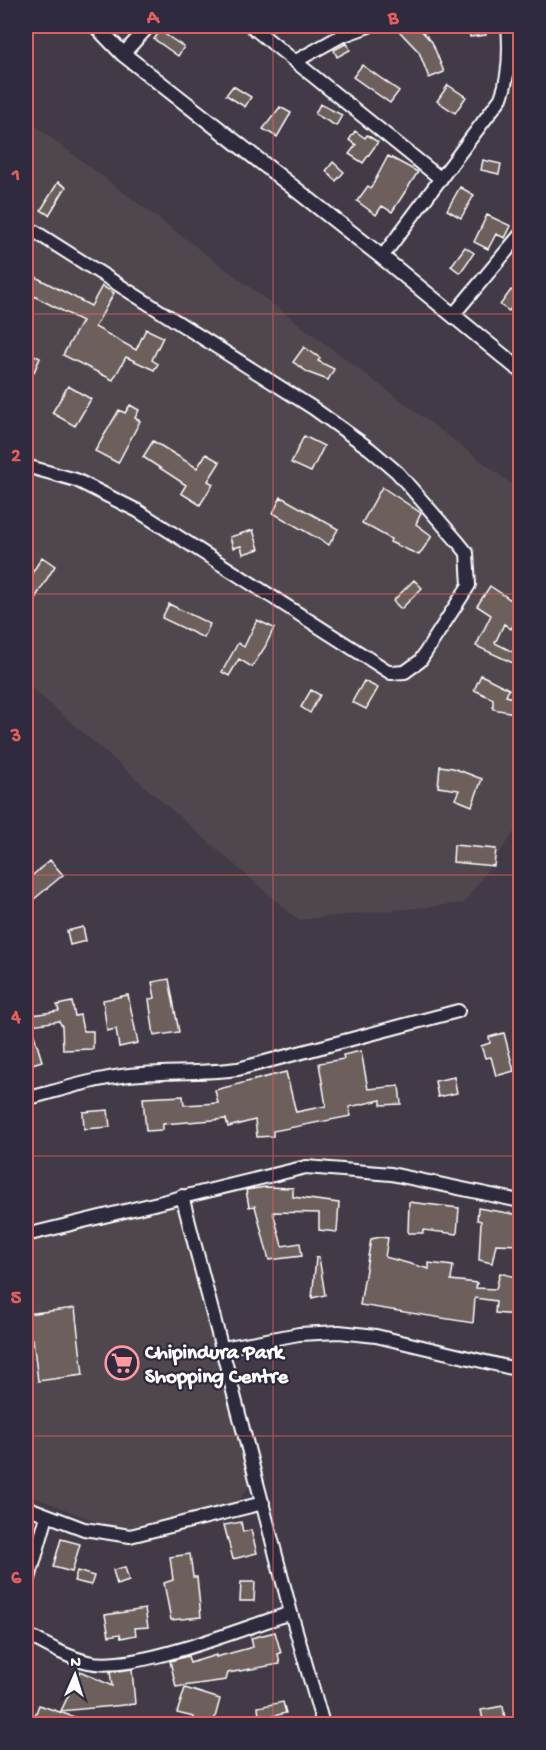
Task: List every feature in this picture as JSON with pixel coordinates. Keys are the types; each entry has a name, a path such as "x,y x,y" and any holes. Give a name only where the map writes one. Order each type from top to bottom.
{"street":[{"path":"96,26 123,54 382,256 520,370"},
{"path":"123,54 149,26"},
{"path":"250,26 441,179"},
{"path":"296,61 341,36 369,26"},
{"path":"382,256 501,98 507,83 509,64 507,26"},
{"path":"26,226 313,408 370,449 398,472 467,554 469,585 420,661 405,672 390,674 138,510 76,480 26,466"},
{"path":"454,314 520,235"},
{"path":"26,1099 105,1078 143,1074 203,1074 238,1069 458,1011"},
{"path":"26,1235 306,1167 391,1174 520,1201"},
{"path":"182,1196 291,1613 323,1725"},
{"path":"223,1348 299,1334 339,1332 376,1336 520,1370"},
{"path":"26,1507 84,1529 130,1536 263,1503"},
{"path":"26,1589 47,1516"},
{"path":"26,1634 66,1655 89,1662 120,1663 147,1659 291,1613"}],"shaded area":[{"path":"26,119 520,490 520,824 464,903 298,920 26,683"},
{"name":"Chipindura Park Shopping Centre","path":"177,1204 252,1483 238,1502 126,1528 97,1522 26,1494 26,1242"}],"building":[{"path":"407,26 417,26 432,42 444,72 429,78 419,52 400,32"},
{"path":"468,26 485,26 486,35 470,37"},
{"path":"160,31 184,47 178,56 154,39"},
{"path":"347,43 350,50 337,57 334,50"},
{"path":"362,65 399,91 390,103 353,77"},
{"path":"448,85 466,97 455,113 437,101"},
{"path":"233,86 251,97 245,107 226,95"},
{"path":"320,104 342,115 336,126 315,114"},
{"path":"280,107 291,113 277,137 263,129"},
{"path":"355,131 365,138 367,135 378,142 363,163 349,154 356,145 349,140"},
{"path":"388,156 418,172 392,212 382,206 376,215 357,201 368,186 371,188"},
{"path":"483,160 501,164 499,174 481,170"},
{"path":"333,162 344,172 336,181 326,171"},
{"path":"58,182 66,187 49,215 41,210"},
{"path":"460,187 474,195 461,218 447,210"},
{"path":"487,215 511,226 505,238 496,234 488,249 474,242"},
{"path":"465,247 474,253 460,273 451,266"},
{"path":"26,272 91,306 102,286 114,293 95,327 136,350 146,329 163,337 152,360 158,364 154,370 126,357 113,380 63,355 82,321 26,292"},
{"path":"511,290 520,296 509,311 500,305"},
{"path":"304,347 320,358 318,361 334,369 328,380 309,373 293,362"},
{"path":"26,351 40,358 34,372 26,368"},
{"path":"68,386 91,399 75,426 52,413"},
{"path":"130,405 139,410 135,418 140,421 118,463 95,451 119,410 125,413"},
{"path":"304,436 324,446 311,472 291,463"},
{"path":"153,441 197,468 206,454 220,462 208,481 213,484 200,505 181,493 186,485 143,457"},
{"path":"382,487 421,513 416,524 432,536 419,555 390,542 391,539 362,523"},
{"path":"281,497 338,529 329,545 273,513"},
{"path":"253,530 259,549 243,554 241,546 233,548 230,537"},
{"path":"42,557 55,566 26,613 26,583"},
{"path":"414,580 422,588 401,609 393,601"},
{"path":"490,586 520,606 520,614 511,629 504,624 495,643 517,654 513,663 476,646 491,615 477,606"},
{"path":"169,604 210,624 204,638 162,618"},
{"path":"257,620 274,628 252,667 239,659 229,676 222,672 238,643 244,647"},
{"path":"481,675 509,689 506,696 520,700 520,714 493,709 493,699 474,690"},
{"path":"364,681 378,688 366,709 352,702"},
{"path":"311,690 320,695 310,713 301,707"},
{"path":"440,766 453,768 482,779 472,806 455,799 459,790 438,787"},
{"path":"454,845 496,849 494,866 453,862"},
{"path":"50,860 63,875 33,900 26,891 26,881"},
{"path":"83,927 86,941 70,945 67,931"},
{"path":"169,979 179,1032 154,1036 149,999 155,998 152,982"},
{"path":"128,995 138,1043 119,1047 116,1029 107,1031 103,1000"},
{"path":"72,1002 75,1016 80,1015 83,1031 93,1031 93,1049 63,1050 62,1026 59,1021 31,1025 42,1061 26,1066 26,1016 59,1011 57,1005"},
{"path":"504,1033 514,1071 496,1076 491,1057 485,1058 481,1046 490,1043 489,1037"},
{"path":"361,1051 368,1089 399,1086 401,1104 381,1105 381,1100 349,1107 351,1116 273,1131 273,1136 257,1137 255,1120 228,1127 226,1119 163,1124 163,1130 146,1131 143,1098 183,1096 184,1105 218,1103 215,1090 286,1072 296,1112 326,1106 319,1063 344,1059 343,1055"},
{"path":"454,1077 457,1093 438,1097 435,1081"},
{"path":"108,1110 110,1127 84,1129 83,1112"},
{"path":"266,1187 293,1188 293,1197 339,1203 337,1232 319,1230 319,1213 273,1212 282,1246 300,1243 302,1256 269,1260 255,1206 249,1207 246,1190"},
{"path":"409,1202 459,1208 457,1234 423,1230 423,1233 408,1233"},
{"path":"478,1208 520,1215 520,1245 496,1244 492,1263 479,1260 481,1221 477,1220"},
{"path":"388,1238 385,1257 429,1269 429,1263 453,1266 451,1280 477,1283 476,1288 496,1289 500,1273 519,1278 515,1315 495,1313 496,1301 475,1298 473,1323 360,1305 371,1239"},
{"path":"319,1257 325,1295 312,1298 316,1258"},
{"path":"75,1308 83,1375 38,1381 33,1339 26,1340 26,1314"},
{"path":"241,1522 243,1532 251,1530 257,1553 233,1559 224,1525"},
{"path":"61,1539 80,1544 72,1572 53,1567"},
{"path":"190,1554 193,1577 197,1577 201,1617 171,1620 164,1583 173,1580 170,1557"},
{"path":"125,1567 129,1581 117,1585 113,1570"},
{"path":"77,1571 94,1576 91,1585 74,1581"},
{"path":"241,1582 255,1582 254,1601 240,1601"},
{"path":"145,1609 148,1627 135,1628 136,1635 121,1638 120,1634 109,1636 105,1615"},
{"path":"275,1632 281,1653 278,1654 280,1664 228,1673 226,1680 176,1687 170,1661 188,1656 190,1663 253,1647 251,1638"},
{"path":"132,1669 135,1704 61,1711 80,1671 112,1686 110,1672"},
{"path":"185,1688 220,1699 213,1725 192,1725 194,1717 177,1713"},
{"path":"283,1702 286,1713 273,1716 274,1725 260,1725 258,1707"},
{"path":"39,1705 92,1723 92,1725 50,1725 34,1718"},
{"path":"503,1706 506,1725 484,1725 481,1710"}],"place":[{"name":"Chipindura Park Shopping Centre","path":"122,1363"}]}
